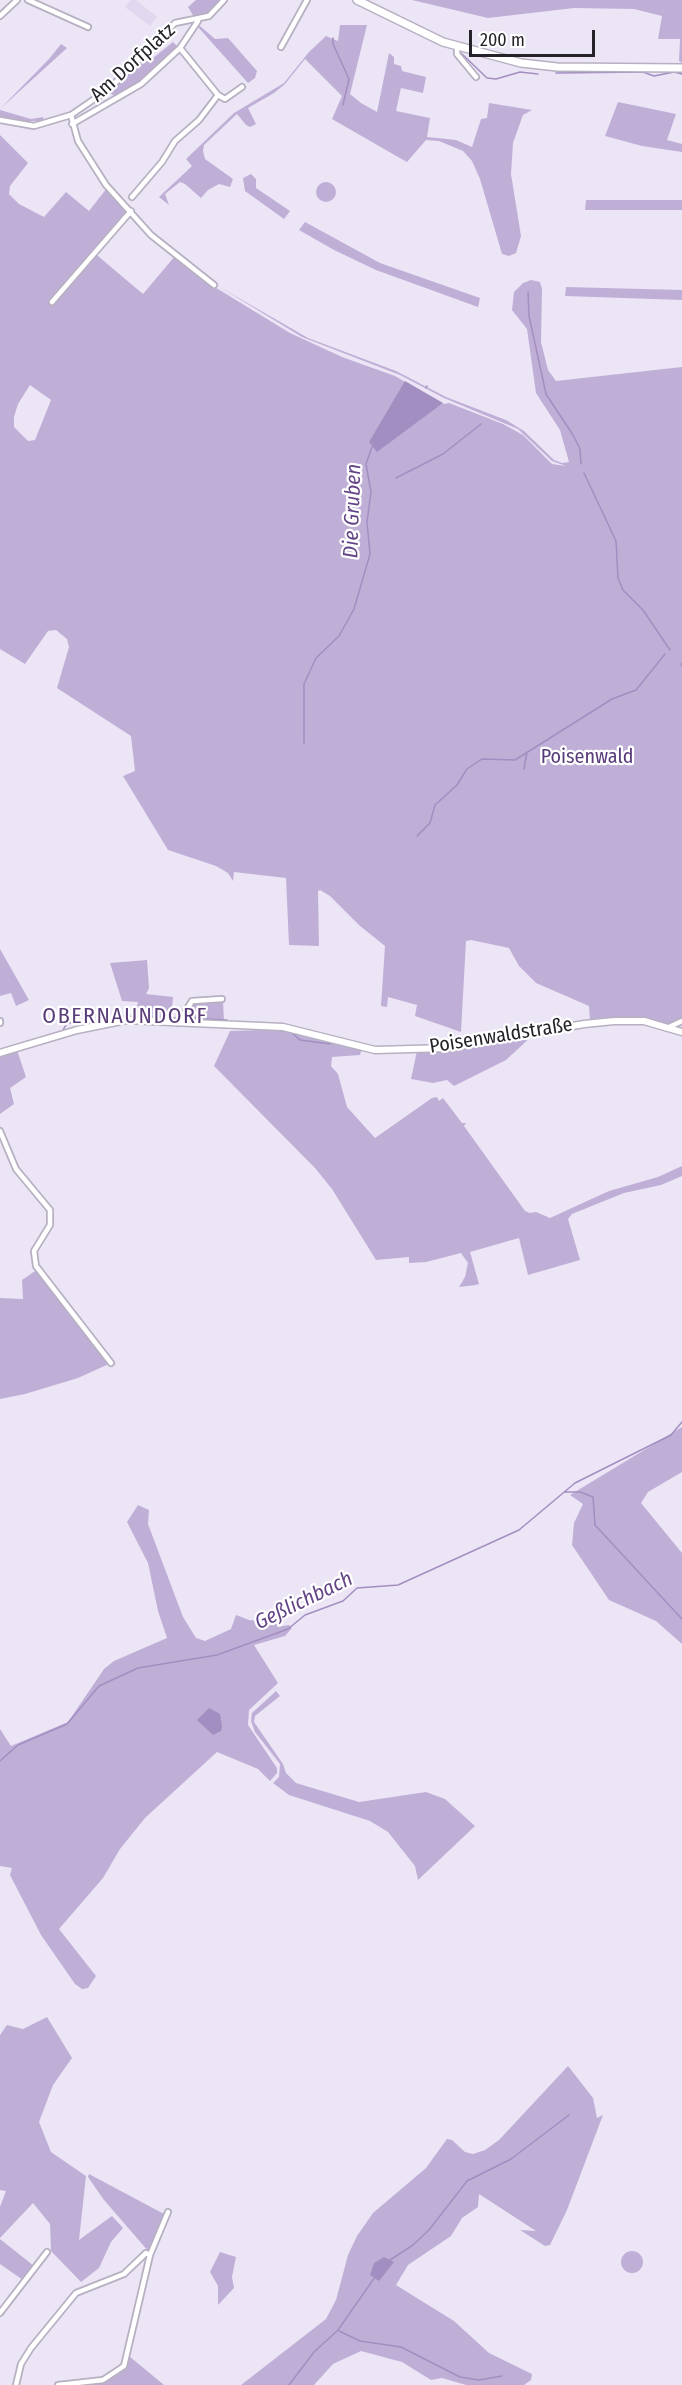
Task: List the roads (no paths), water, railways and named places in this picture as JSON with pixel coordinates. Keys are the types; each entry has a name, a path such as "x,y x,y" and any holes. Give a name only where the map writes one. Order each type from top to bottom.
{"main road":[{"path":"357,0 457,46 536,66 682,68"}],"street":[{"path":"0,16 17,0"},
{"path":"28,0 88,27"},
{"name":"Am Dorfplatz","path":"71,115 72,124 141,84 180,48 198,21 215,12 224,0"},
{"path":"281,48 307,0"},
{"name":"Am Dorfplatz","path":"0,120 34,126 56,122 71,115 118,81 175,23 185,20 198,21"},
{"path":"457,46 458,55 476,77"},
{"path":"180,48 218,95 225,99 243,87"},
{"path":"132,197 162,162 175,141 202,117 218,95"},
{"path":"72,124 78,141 102,180 151,235 214,285"},
{"path":"52,302 131,211"},
{"path":"178,1023 192,1001 222,999"},
{"name":"Poisenwaldstraße","path":"0,1053 103,1023 126,1020 283,1028 375,1050 448,1048 584,1024 644,1021 682,1032"},
{"path":"669,1027 682,1021"},
{"path":"0,1131 16,1169 50,1210 50,1225 34,1251 36,1266 111,1363"},
{"path":"58,2385 103,2380 124,2366 150,2254 168,2212"},
{"path":"0,2313 47,2252"},
{"path":"16,2385 20,2369 28,2353 76,2293 124,2274 146,2253 150,2254"}],"waterway":[{"path":"366,0 430,32"},
{"path":"333,38 333,44 349,79 343,105"},
{"path":"461,53 487,78 496,79 520,72 538,74"},
{"path":"556,73 643,72 654,76 674,72 682,74"},
{"path":"528,292 529,316 546,394 573,435 580,449 581,464"},
{"path":"396,478 443,454 481,424"},
{"name":"Die Gruben","path":"304,743 304,684 316,658 339,636 354,609 370,554 367,522 371,492 366,464 372,447"},
{"path":"584,473 616,541 618,578 623,590 643,610 670,650"},
{"path":"417,836 430,823 435,805 457,785 467,769 482,759 515,760 612,699 636,690 665,654"},
{"path":"524,769 527,752"},
{"path":"62,1032 67,1023 93,1023 122,1016 177,1018"},
{"path":"183,1018 227,1020"},
{"path":"290,1031 300,1040 330,1044"},
{"name":"Geßlichbach","path":"0,1761 18,1745 67,1724 99,1686 138,1668 217,1655 288,1629 305,1615 343,1601 357,1588 398,1585 519,1530 575,1483 671,1435 682,1422"},
{"path":"565,1492 580,1492 593,1497 595,1525 682,1619"},
{"path":"390,2260 413,2245 429,2230 467,2181 511,2159 569,2115"},
{"path":"289,2385 314,2352 338,2330 375,2277"},
{"path":"339,2331 360,2341 401,2347 460,2377 479,2380 502,2376"}],"district":[{"name":"OBERNAUNDORF","path":"125,1017"}],"park label":[{"name":"Poisenwald","path":"587,757"}]}
